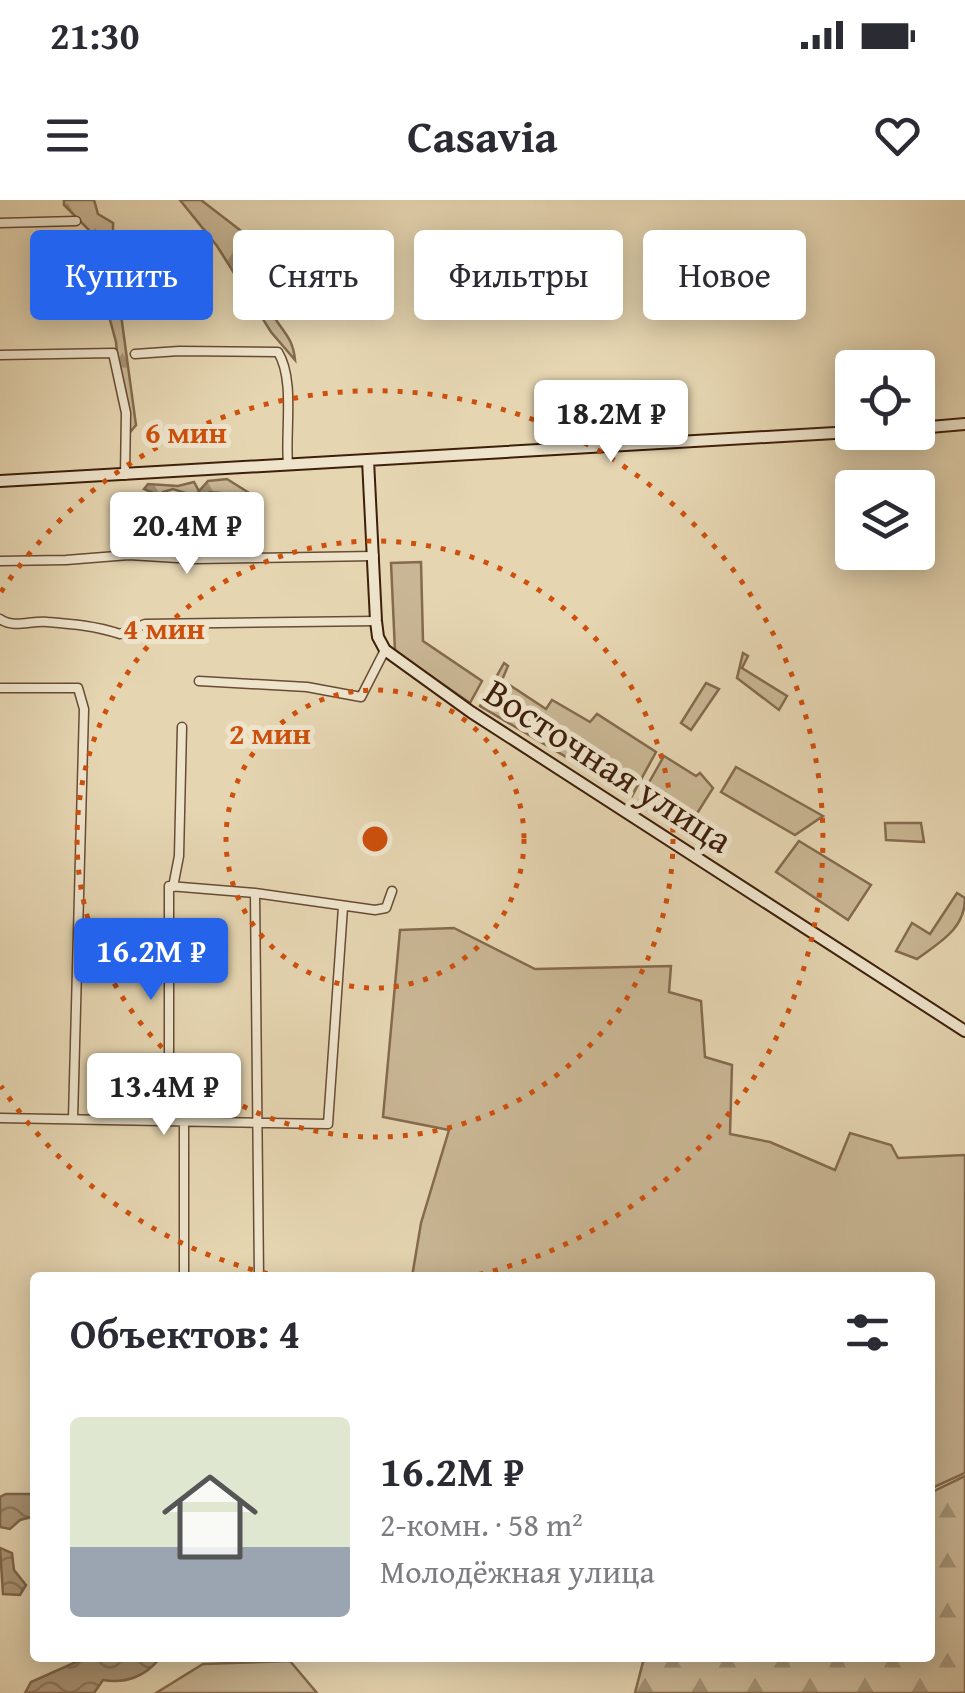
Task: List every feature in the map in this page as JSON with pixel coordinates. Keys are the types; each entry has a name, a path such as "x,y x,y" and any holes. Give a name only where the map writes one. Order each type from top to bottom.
{"main road":[{"path":"935,427 965,424"},
{"path":"0,481 835,433"},
{"path":"368,460 376,620 384,650"},
{"name":"Восточная улица","path":"384,650 478,717 965,1031"}],"street":[{"path":"0,222 76,221"},
{"path":"135,354 271,349 278,352 288,378 288,464"},
{"path":"0,355 113,353 126,412 125,474"},
{"path":"0,560 84,560 129,555 374,556"},
{"path":"0,619 8,624 96,626 120,634 145,624 376,620"},
{"path":"199,681 307,687 361,697 384,650"},
{"path":"0,688 78,688 84,709 73,1119"},
{"path":"169,1120 171,886 178,856 182,728"},
{"path":"171,886 255,893 342,907 386,908 392,891"},
{"path":"255,893 259,1272"},
{"path":"0,1118 328,1124 342,907"},
{"path":"184,1122 184,1272"}],"green space":[{"path":"64,200 94,200 98,214 113,223 113,230 89,230 64,205"},
{"path":"180,200 201,200 240,230 233,230 233,271 213,241 213,230 204,230"},
{"path":"110,320 122,320 136,425 131,431 122,409"},
{"path":"263,320 276,320 290,342 295,360"},
{"path":"227,479 254,496 210,492 201,498 173,489 163,492 162,497 144,489 148,484 178,486 194,482 199,491 208,481"},
{"path":"421,562 423,641 482,681 470,703 395,651 391,563"},
{"path":"743,653 748,656 742,668 787,696 779,710 737,678"},
{"path":"504,663 508,666 502,680 546,709 552,700 590,722 597,714 656,752 632,796 480,706"},
{"path":"706,683 719,689 691,730 681,723"},
{"path":"664,756 696,776 700,773 713,788 686,831 639,800"},
{"path":"736,767 823,816 795,835 721,792"},
{"path":"885,823 921,823 924,842 886,840"},
{"path":"799,841 871,885 848,920 776,872"},
{"path":"957,893 965,898 964,909 950,934 917,959 896,951 912,923 930,934"},
{"path":"454,928 535,969 671,966 669,992 701,1001 705,1057 732,1065 730,1134 770,1142 835,1170 850,1133 891,1145 898,1158 965,1155 965,1473 935,1487 935,1272 413,1272 421,1223 449,1130 383,1117 400,930"},
{"path":"965,1476 965,1693 635,1693 643,1662 935,1662 935,1491"},
{"path":"291,1662 317,1693 156,1693 203,1664"}],"water":[{"path":"30,1494 30,1517 10,1529 0,1527 0,1497"},
{"path":"0,1548 12,1553 14,1570 26,1585 20,1595 3,1594"},
{"path":"76,1662 156,1662 135,1677 103,1680 94,1693 25,1693 31,1682"}]}
